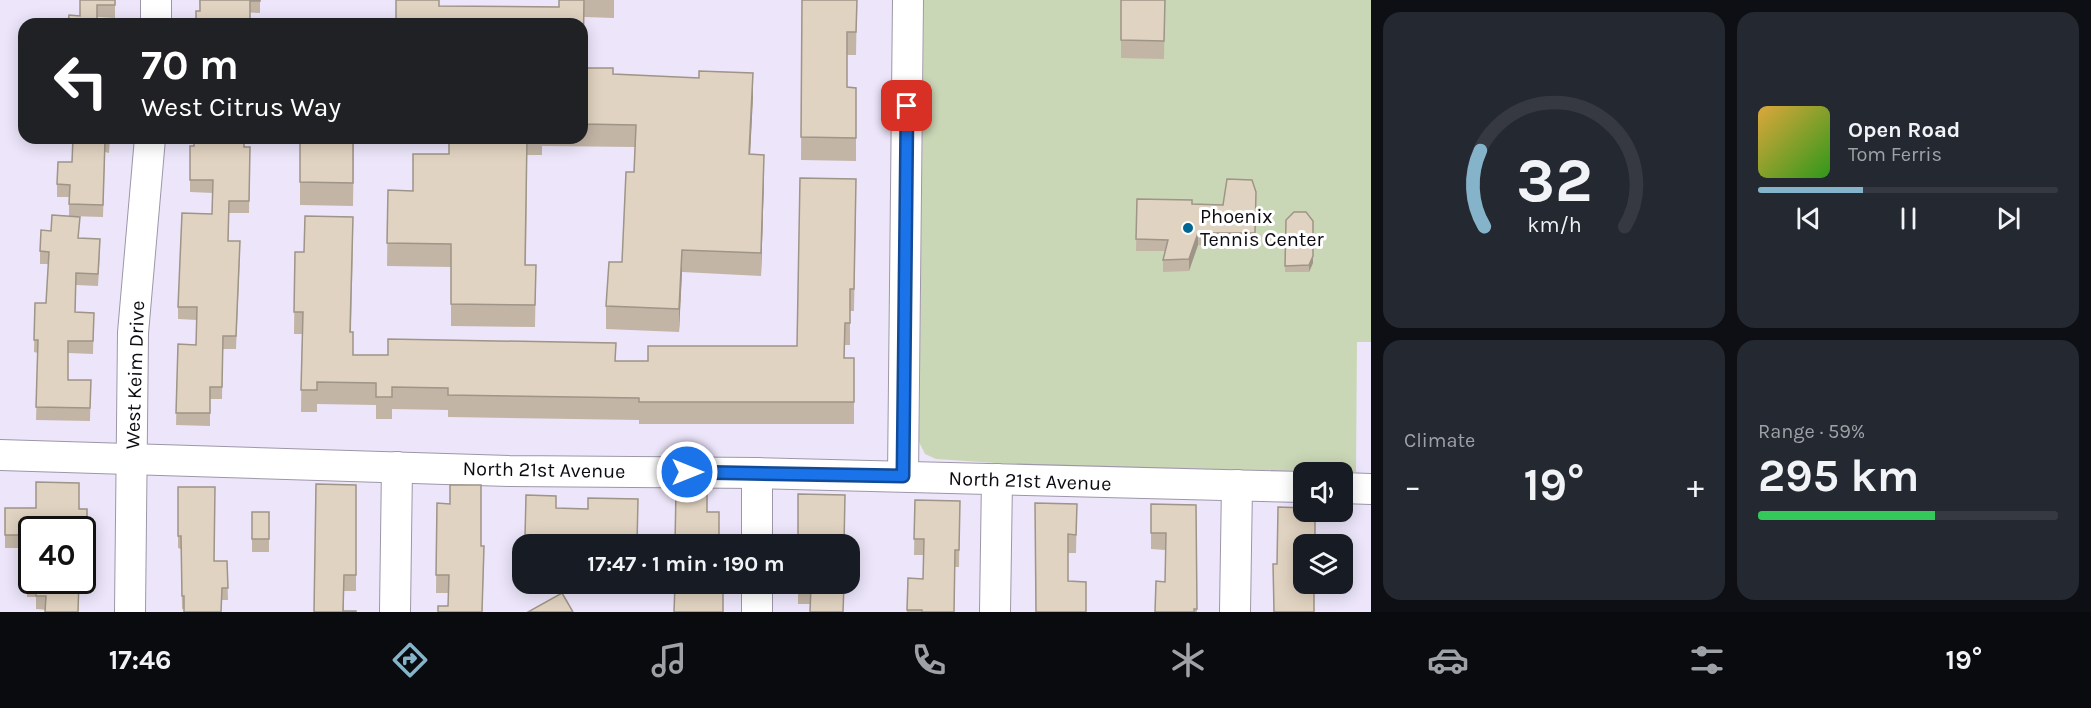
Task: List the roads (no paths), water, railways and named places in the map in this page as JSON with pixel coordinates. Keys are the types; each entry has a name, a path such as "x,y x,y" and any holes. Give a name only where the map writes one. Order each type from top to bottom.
{"street":[{"path":"156,0 156,18"},
{"path":"903,476 908,0"},
{"name":"West Keim Drive","path":"130,612 133,333 149,144"},
{"name":"North 21st Avenue","path":"0,455 397,467 903,476 1117,484 1293,487"},
{"path":"394,612 397,467"},
{"path":"757,473 757,534"},
{"path":"995,612 997,479"},
{"path":"1235,612 1237,485"},
{"path":"1353,488 1371,489"},
{"path":"757,594 757,612"}],"place":[{"name":"Phoenix Tennis Center","path":"1188,228"}]}
